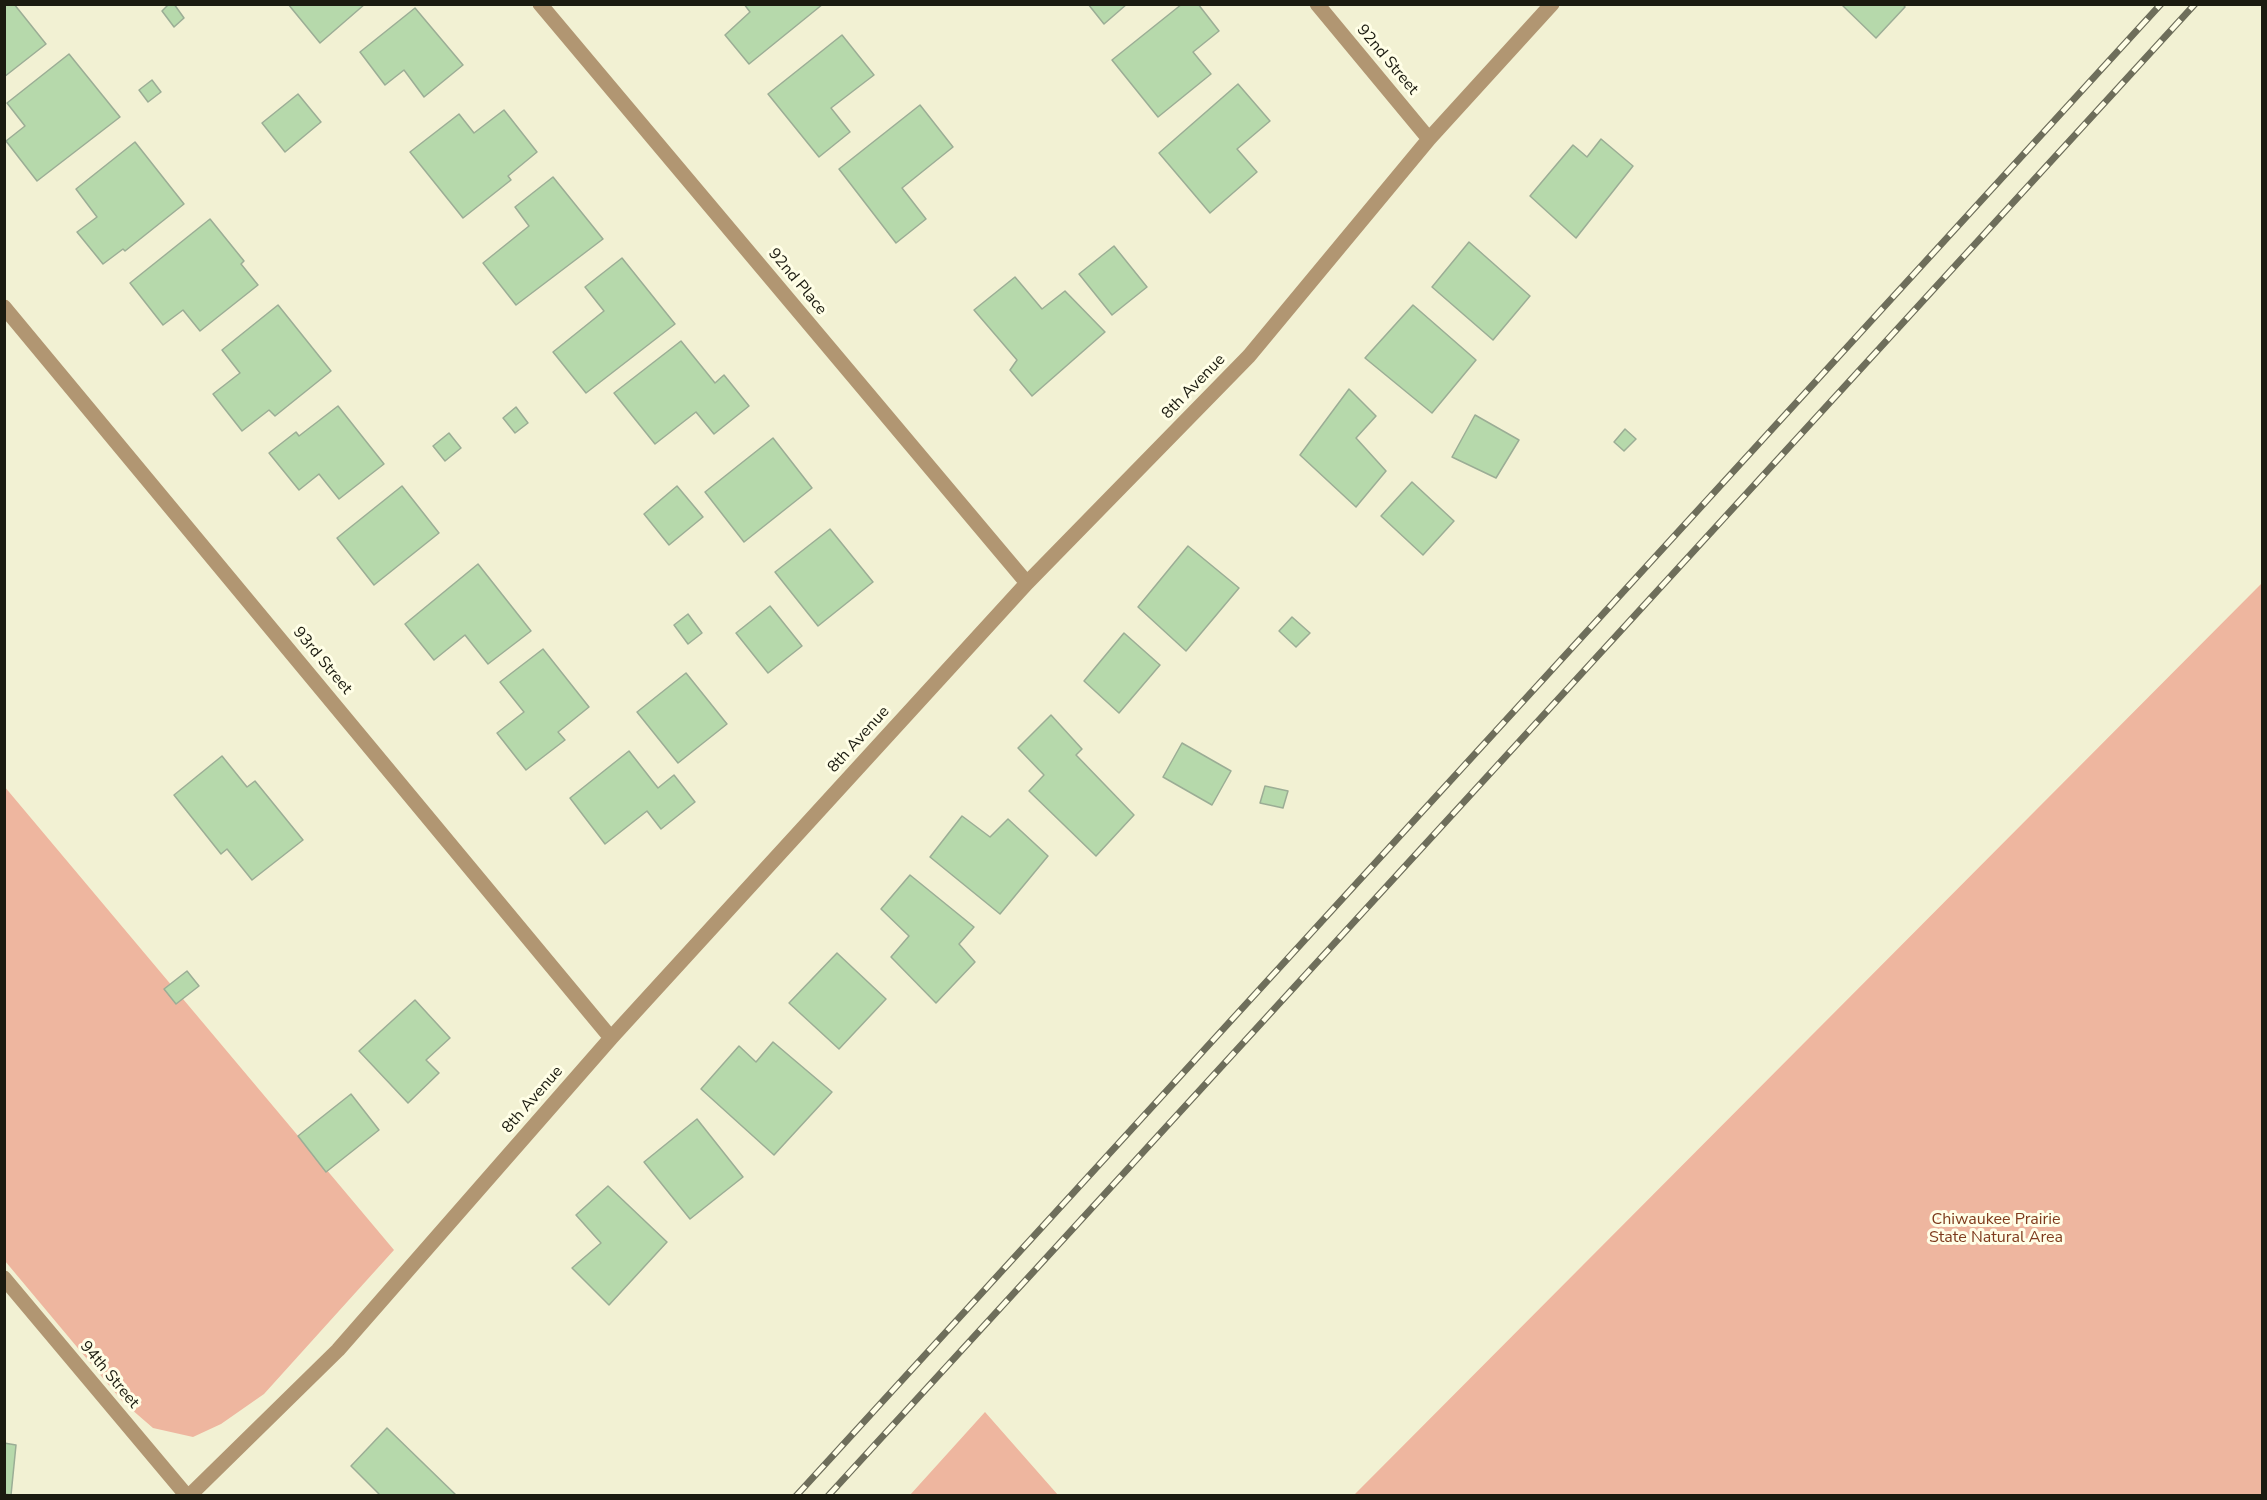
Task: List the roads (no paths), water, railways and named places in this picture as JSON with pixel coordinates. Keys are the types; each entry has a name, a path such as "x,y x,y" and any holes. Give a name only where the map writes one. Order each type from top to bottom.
{"street":[{"name":"92nd Place","path":"540,4 1027,583"},
{"name":"92nd Street","path":"1317,4 1430,139"},
{"name":"8th Avenue","path":"188,1496 338,1350 611,1038 1027,583 1249,356 1430,139 1552,4"},
{"name":"93rd Street","path":"4,307 611,1038"},
{"name":"94th Street","path":"4,1278 188,1496"}],"railway":[{"path":"796,1496 2161,4"},
{"path":"828,1496 2195,4"}],"park label":[{"name":"Chiwaukee Prairie State Natural Area","path":"1996,1229"}]}
